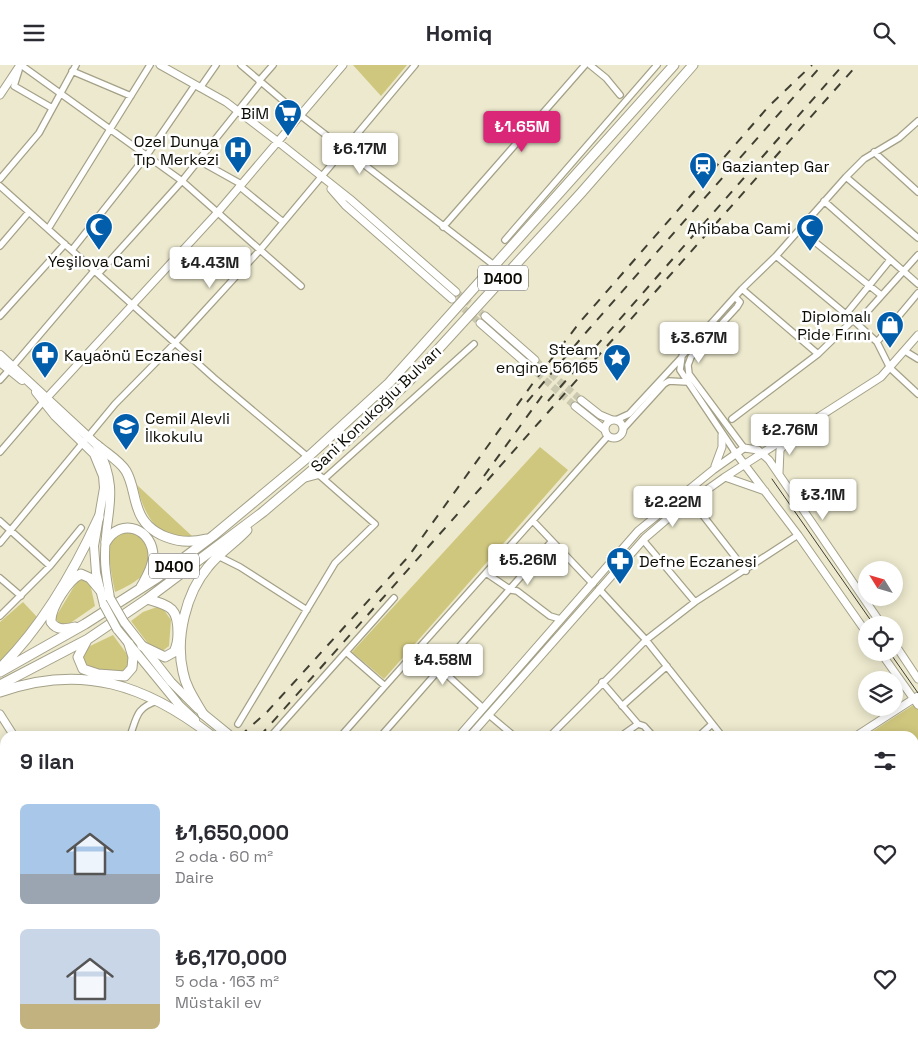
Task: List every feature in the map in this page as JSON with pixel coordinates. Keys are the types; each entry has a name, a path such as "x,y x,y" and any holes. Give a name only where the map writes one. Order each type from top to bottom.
{"main road":[{"name":"Sani Konukoğlu Bulvarı","path":"0,672 85,624 139,589 213,536 308,457 390,383 674,65"},
{"name":"Sani Konukoğlu Bulvarı","path":"0,685 88,639 147,599 264,512 348,439 410,380 581,193 693,65"},
{"path":"0,355 85,440 94,454 103,476 104,488 94,546 104,605 116,629 128,644 180,706 207,731"},
{"path":"0,362 11,368"},
{"path":"85,440 97,445 125,469 130,478 138,511 155,532 166,538 195,542 213,536"},
{"path":"97,445 108,471 112,492 105,568 110,598 124,622 171,682 203,714 225,731"},
{"path":"203,714 189,691 182,672 180,651 187,605 195,583 210,565 264,512"},
{"path":"0,668 18,651 40,620 86,545 99,517"},
{"path":"106,542 116,531 126,527 139,530 149,541 152,550 152,565 139,589"},
{"path":"85,624 62,629 53,625 51,617 68,586 78,575 86,576 100,590"},
{"path":"142,646 164,657 174,652 178,642 178,620 174,611 166,605 147,599"},
{"path":"88,639 80,651 80,664 88,671 113,677 125,676 132,668 133,657 128,644"},
{"path":"0,692 23,684 56,679 111,682 147,694 185,715 206,731"}],"street":[{"path":"20,65 112,129 182,181 301,286"},
{"path":"0,95 20,65"},
{"path":"20,65 14,87 52,108"},
{"path":"48,229 112,129 150,65"},
{"path":"160,65 237,111 277,141 356,205 454,295"},
{"path":"72,250 216,65"},
{"path":"241,65 344,150 494,266"},
{"path":"0,380 96,272 182,181 273,65"},
{"path":"0,451 132,304 218,212 343,65"},
{"path":"0,543 115,404 176,343 260,249 415,65"},
{"path":"443,227 585,65"},
{"path":"590,65 606,78 620,95"},
{"path":"505,240 657,65"},
{"path":"0,179 39,133 74,68 130,97"},
{"path":"345,731 418,647 532,521 607,433 606,424 629,414 742,289 800,230 846,177 874,152 899,138 918,121"},
{"path":"874,152 918,192"},
{"path":"198,160 240,185 283,222"},
{"path":"846,177 918,238"},
{"path":"0,186 176,343 308,457"},
{"path":"824,201 918,284"},
{"path":"0,245 29,212"},
{"path":"800,230 881,295"},
{"path":"0,316 65,244"},
{"path":"732,419 818,354 855,321 918,255"},
{"path":"776,256 855,321 877,342 890,368 918,394"},
{"path":"846,314 890,259"},
{"path":"742,289 818,354"},
{"path":"877,342 918,293"},
{"path":"735,297 740,302 738,307 691,357 688,365 689,374 744,448 762,453 876,616"},
{"path":"485,316 535,360"},
{"path":"480,323 529,366"},
{"path":"463,731 560,619 644,540 691,500 744,464 871,384 890,368 918,335"},
{"path":"324,479 474,344"},
{"path":"906,351 918,359"},
{"path":"682,356 680,370 722,435 798,535 858,621"},
{"path":"575,405 607,433 619,437 623,429 664,384 669,381 687,382"},
{"path":"581,400 600,415 622,423 623,429"},
{"path":"779,476 778,461 780,450 793,434"},
{"path":"713,470 720,456 722,435"},
{"path":"475,731 596,586 638,531 713,470 744,448"},
{"path":"238,724 335,563 375,524 319,475 302,479"},
{"path":"725,477 765,491"},
{"path":"691,500 746,571"},
{"path":"0,521 50,566"},
{"path":"532,521 646,640 718,731"},
{"path":"0,616 50,566 81,528"},
{"path":"555,731 646,640 695,602 746,571 798,535"},
{"path":"644,540 695,602"},
{"path":"385,731 552,541"},
{"path":"220,557 240,567 307,610"},
{"path":"486,573 511,590 517,591 550,616 560,619"},
{"path":"0,579 21,596"},
{"path":"276,731 394,598"},
{"path":"418,647 439,669 483,708"},
{"path":"346,653 385,686"},
{"path":"903,656 918,679"},
{"path":"864,731 917,700 887,661"},
{"path":"622,706 667,666"},
{"path":"602,682 638,724 644,726 648,731"},
{"path":"132,731 139,710 146,705 158,701"},
{"path":"0,714 11,731"},
{"path":"489,715 508,731"},
{"path":"628,731 638,724"},
{"path":"704,731 712,724"}],"shaded area":[{"path":"353,65 407,65 381,96"},
{"path":"540,447 568,470 384,679 352,652"},
{"path":"137,485 192,536 180,537 169,535 161,530 148,515"},
{"path":"123,533 136,533 143,539 148,549 149,560 143,575 115,592 110,565 110,550 114,538"},
{"path":"85,579 90,583 95,606 69,624 60,624 55,618 78,580"},
{"path":"23,602 37,617 16,646 0,661 0,622"},
{"path":"157,607 164,610 171,620 169,646 161,652 149,645 131,621 143,612"},
{"path":"113,635 129,657 128,669 118,674 88,668 83,664 82,653 88,647"},
{"path":"915,704 918,706 918,731 873,731 896,716 903,716 903,712"}],"tunnel":[{"path":"456,292 485,316"},
{"path":"456,302 480,323"},
{"path":"535,360 581,400"},
{"path":"529,366 575,406"}],"tram line":[{"path":"772,479 868,616"},
{"path":"896,661 918,693"}],"railway":[{"path":"246,731 267,712 408,557 533,383 580,322 769,106 812,65"},
{"path":"527,402 822,65"},
{"path":"548,401 843,65"},
{"path":"264,731 857,65"},
{"path":"484,476 547,389"}],"place":[{"name":"BiM","path":"288,137"},
{"name":"Ozel Dunya Tıp Merkezi","path":"238,174"},
{"name":"Gaziantep Gar","path":"703,190"},
{"name":"Yeşilova Cami","path":"99,251"},
{"name":"Ahibaba Cami","path":"810,252"},
{"name":"Diplomalı Pide Fırını","path":"890,349"},
{"name":"Kayaönü Eczanesi","path":"45,379"},
{"name":"Steam engine 56165","path":"617,382"},
{"name":"Cemil Alevli İlkokulu","path":"126,451"},
{"name":"Defne Eczanesi","path":"620,585"}]}
